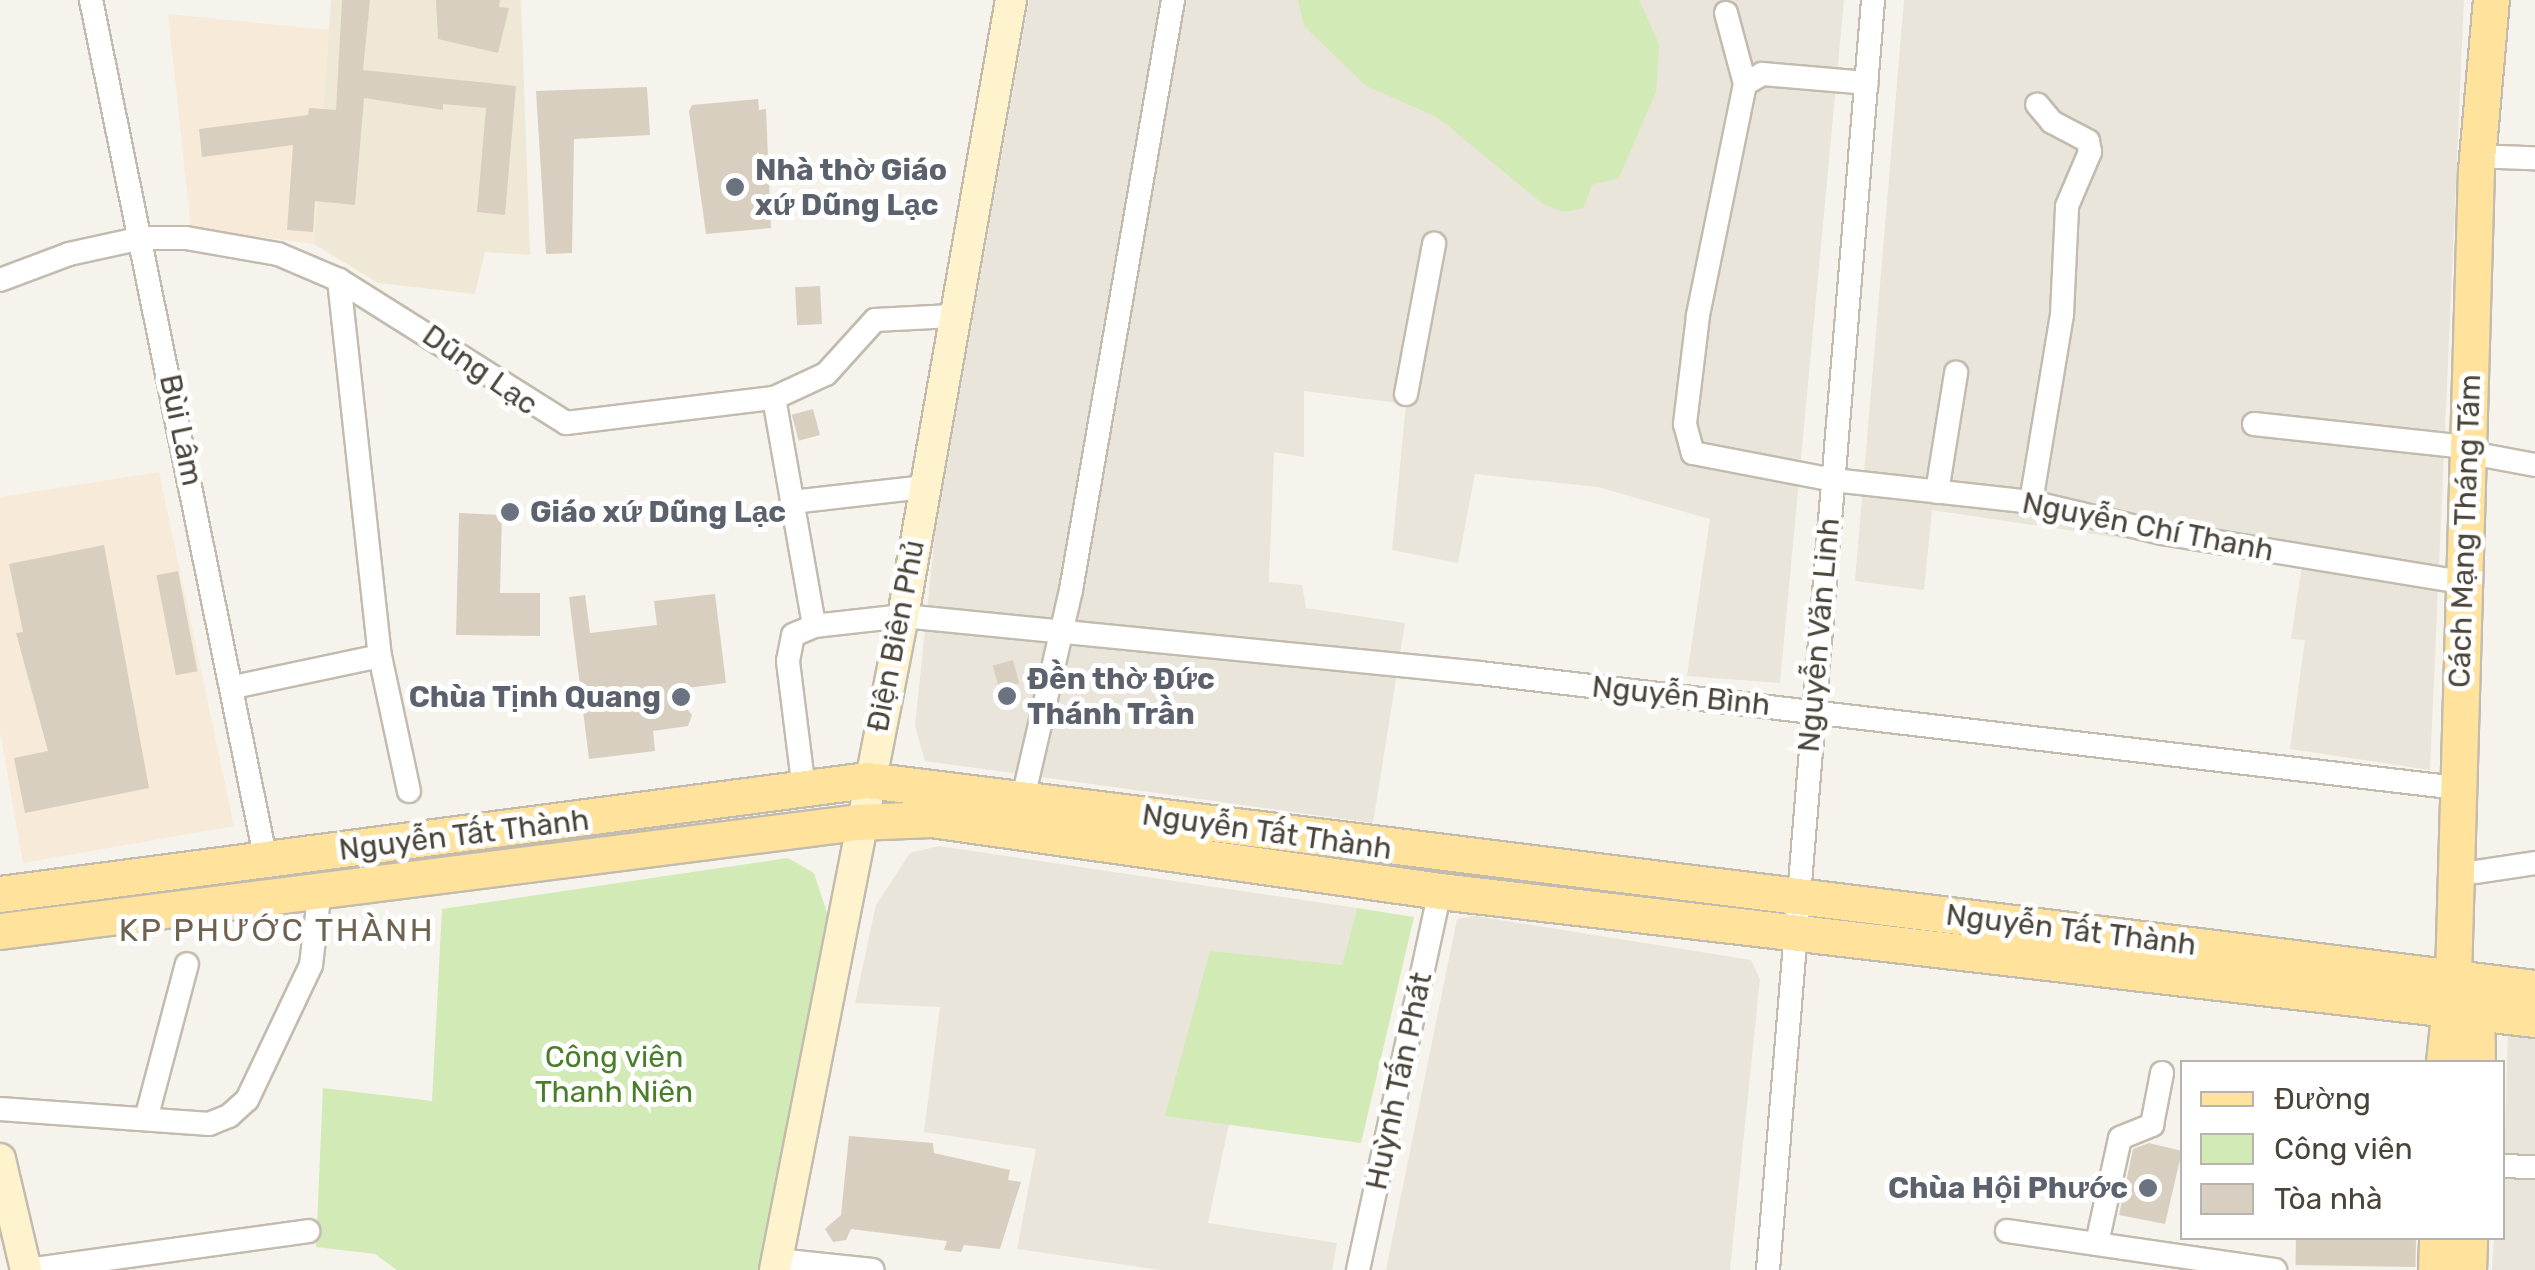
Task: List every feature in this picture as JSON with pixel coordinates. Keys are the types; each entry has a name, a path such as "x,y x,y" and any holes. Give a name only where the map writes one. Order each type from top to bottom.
{"main road":[{"name":"Cách Mạng Tháng Tám","path":"2445,1060 2463,996 2476,872 2476,170 2491,0"},
{"name":"Cách Mạng Tháng Tám","path":"2478,1060 2463,996 2458,788 2462,582 2477,452 2510,0"},
{"name":"Nguyễn Tất Thành","path":"0,894 867,780 1022,798 1795,913 2463,996 2535,1019"},
{"name":"Nguyễn Tất Thành","path":"0,931 858,822 932,818 1440,892 1795,913"},
{"name":"Nguyễn Tất Thành","path":"2463,996 2535,988"},
{"path":"2436,1270 2437,1240"},
{"path":"2468,1270 2470,1240"}],"street":[{"name":"Bùi Lâm","path":"91,0 234,686 266,861"},
{"name":"Điện Biên Phủ","path":"776,1265 858,822 903,616 952,316 1011,0"},
{"path":"1022,798 1062,632 1173,0"},
{"name":"Nguyễn Văn Linh","path":"1768,1270 1873,0"},
{"path":"1726,13 1745,84 1762,74 1867,83"},
{"name":"Nguyễn Chí Thanh","path":"1745,84 1698,316 1686,439 1703,459 1833,480 2031,502 2162,533 2462,582"},
{"path":"2031,502 2062,314 2067,206 2090,152 2088,141 2052,122 2036,104"},
{"path":"2497,157 2535,158"},
{"name":"Dũng Lạc","path":"0,280 69,254 142,238 240,245 339,280 566,423 774,398 826,374 876,320 952,316"},
{"path":"1406,394 1434,244"},
{"path":"339,280 380,656 410,790"},
{"path":"1937,492 1956,374"},
{"path":"774,398 814,626 793,635 788,649 804,790"},
{"path":"2254,424 2477,452 2535,465"},
{"path":"792,502 923,487"},
{"name":"Nguyễn Bình","path":"814,626 903,616 1813,711 2458,788"},
{"path":"234,686 380,656"},
{"path":"2476,872 2535,863"},
{"path":"0,1109 219,1122 247,1100 311,965 320,890"},
{"name":"Huỳnh Tấn Phát","path":"1358,1270 1440,892"},
{"path":"146,1119 187,964"},
{"path":"2096,1243 2120,1138 2152,1125 2162,1074"},
{"path":"0,1158 27,1270 197,1258 308,1231"},
{"path":"2505,1166 2535,1167"},
{"path":"2008,1231 2275,1270"},
{"path":"776,1265 872,1270"}],"shaded area":[{"path":"331,0 521,0 530,255 485,252 475,294 378,283 314,244"},
{"path":"1029,0 1844,0 1780,683 1687,676 1710,519 1598,487 1475,474 1458,563 1392,550 1406,404 1304,391 1304,457 1274,452 1269,582 1302,585 1306,608 1405,623 1373,823 925,761 915,726 935,534"},
{"path":"1904,0 2464,0 2430,770 2290,749 2305,640 2291,639 2302,565 1932,510 1924,590 1855,581"},
{"path":"168,14 329,30 314,244 191,228"},
{"path":"159,472 234,826 23,863 0,732 0,497"},
{"path":"939,846 1357,908 1342,965 1165,1115 1229,1124 1208,1223 1337,1243 1332,1270 1160,1270 1017,1249 1036,1149 924,1132 940,1007 855,1003 876,905 910,853"},
{"path":"1475,916 1751,960 1760,979 1730,1270 1386,1270 1457,919"},
{"path":"2508,1031 2535,1033 2535,1270 2492,1270 2494,1240 2505,1240"}],"green space":[{"path":"1298,0 1639,0 1659,44 1656,92 1619,178 1592,185 1584,208 1564,212 1543,204 1437,117 1366,86 1304,26"},
{"name":"Công viên Thanh Niên","path":"788,858 814,873 829,919 761,1270 397,1270 375,1254 316,1247 323,1088 432,1101 442,909"},
{"path":"1357,908 1414,917 1361,1143 1165,1116 1210,951 1342,965"}],"building":[{"path":"342,0 370,0 363,70 516,86 505,215 477,212 486,108 443,104 443,110 364,98 355,205 315,201 313,232 287,230 293,145 202,157 199,129 308,115 309,108 336,110"},
{"path":"436,0 500,0 499,7 509,8 498,53 438,39"},
{"path":"647,87 650,135 574,139 572,253 546,254 536,91"},
{"name":"Nhà thờ Giáo xứ Dũng Lạc","path":"758,99 759,110 766,109 771,228 706,234 689,111 692,105"},
{"path":"820,286 822,324 797,325 795,287"},
{"path":"813,409 820,435 799,441 792,415"},
{"path":"459,513 502,515 500,593 540,593 540,636 456,635"},
{"path":"104,545 149,788 25,813 14,758 48,751 16,633 23,632 9,564"},
{"path":"178,571 197,671 176,675 156,575"},
{"path":"715,594 726,683 671,690 692,715 688,726 653,731 655,751 589,759 569,597 585,595 590,633 657,625 654,601"},
{"path":"1013,660 1019,683 999,689 993,665"},
{"path":"849,1136 933,1143 934,1153 1010,1170 1008,1180 1021,1182 1000,1249 964,1245 961,1252 944,1250 947,1241 851,1229 846,1240 833,1242 825,1229 841,1215"},
{"path":"2149,1143 2180,1151 2165,1224 2119,1215 2133,1149"},
{"path":"2296,1240 2416,1240 2416,1267 2296,1265"}],"place":[{"name":"Nhà thờ Giáo xứ Dũng Lạc","path":"735,187"},
{"name":"Giáo xứ Dũng Lạc","path":"510,512"},
{"name":"Đền thờ Đức Thánh Trần","path":"1007,696"},
{"name":"Chùa Tịnh Quang","path":"681,697"},
{"name":"Chùa Hội Phước","path":"2148,1188"}],"district":[{"name":"KP PHƯỚC THÀNH","path":"277,930"}]}
